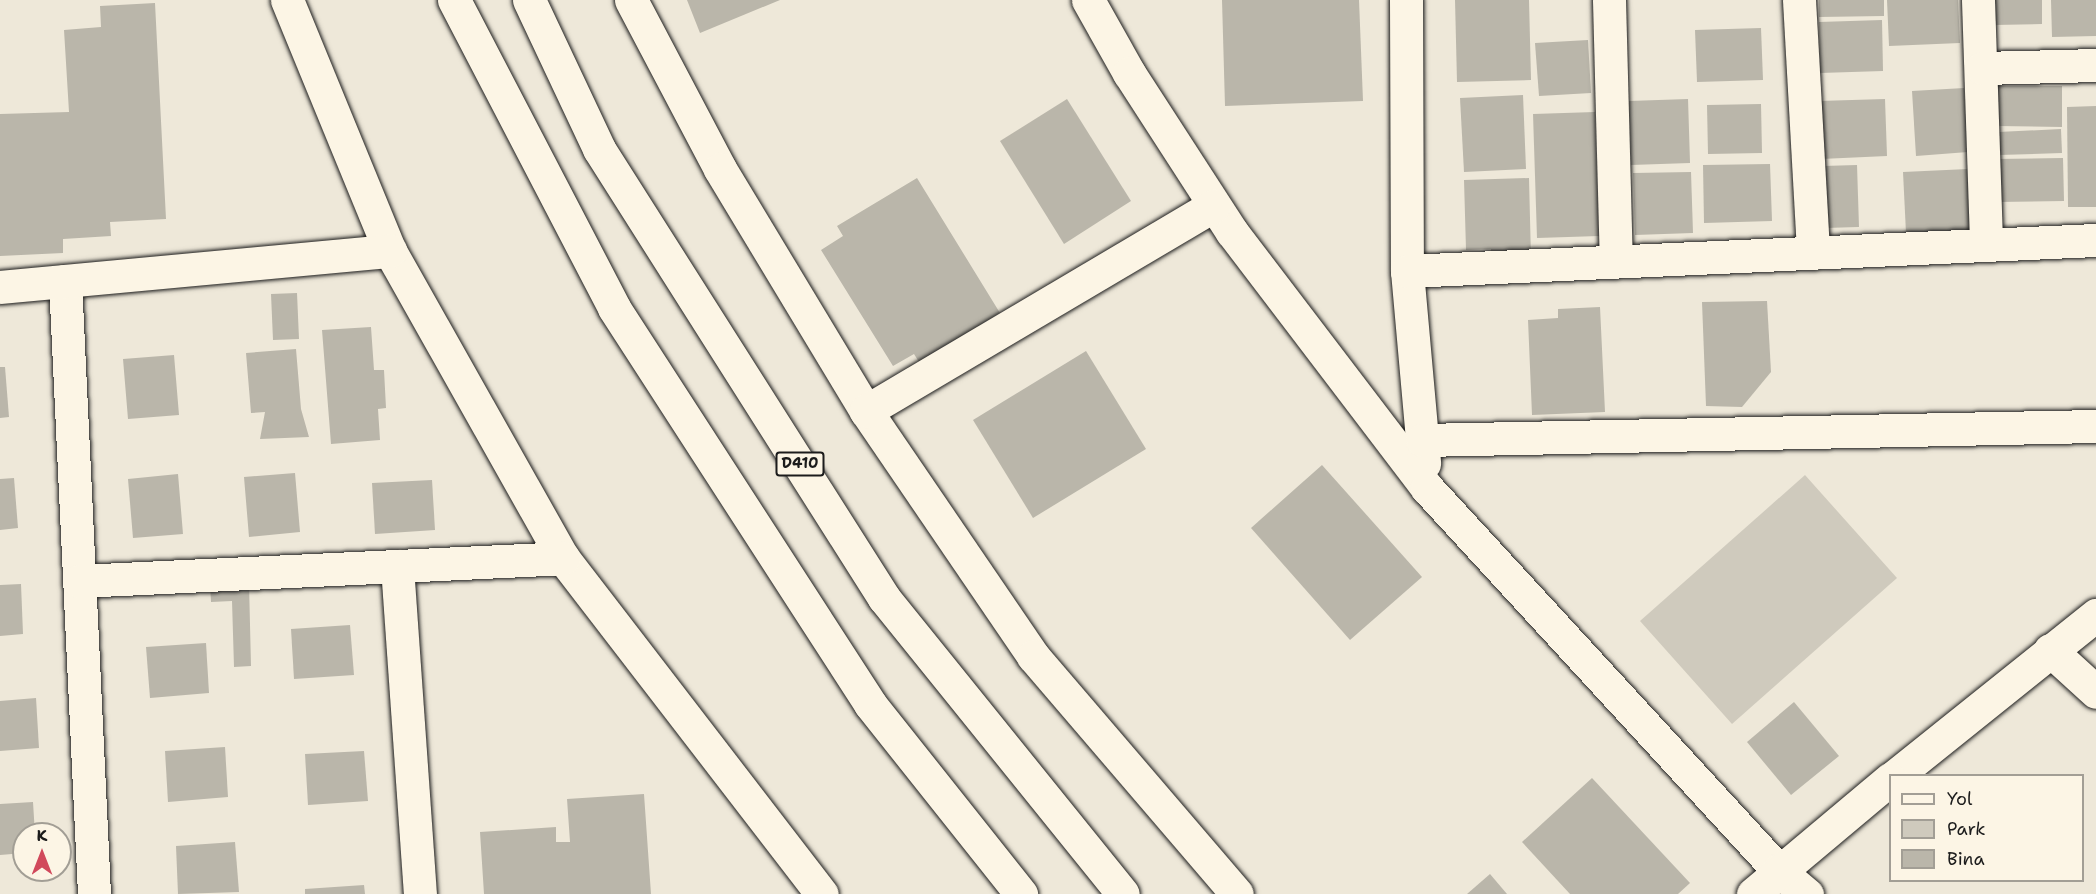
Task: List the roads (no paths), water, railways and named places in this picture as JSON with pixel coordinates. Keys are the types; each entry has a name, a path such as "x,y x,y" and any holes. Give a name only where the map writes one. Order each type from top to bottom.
{"main road":[{"path":"287,0 390,251 563,558 822,894"},
{"path":"454,0 614,308 870,704 1021,894"},
{"name":"D410","path":"529,0 599,149 884,598 1123,894"},
{"path":"631,0 720,170 866,411 1033,656 1237,894"},
{"path":"1088,0 1128,73 1214,205 1426,488 1778,870 1807,894"},
{"path":"1406,0 1407,271 1426,488"},
{"path":"1609,0 1616,260"},
{"path":"1799,0 1813,253"},
{"path":"1978,0 1986,245"},
{"path":"1982,68 2096,65"},
{"path":"866,411 1214,205"},
{"path":"1407,271 2096,240"},
{"path":"0,286 390,251"},
{"path":"65,281 94,894"},
{"path":"1422,440 2096,426"},
{"path":"79,581 563,558"},
{"path":"397,566 420,894"},
{"path":"1897,774 2096,615"},
{"path":"2050,650 2096,693"},
{"path":"1753,894 1778,870 1889,780"}]}
